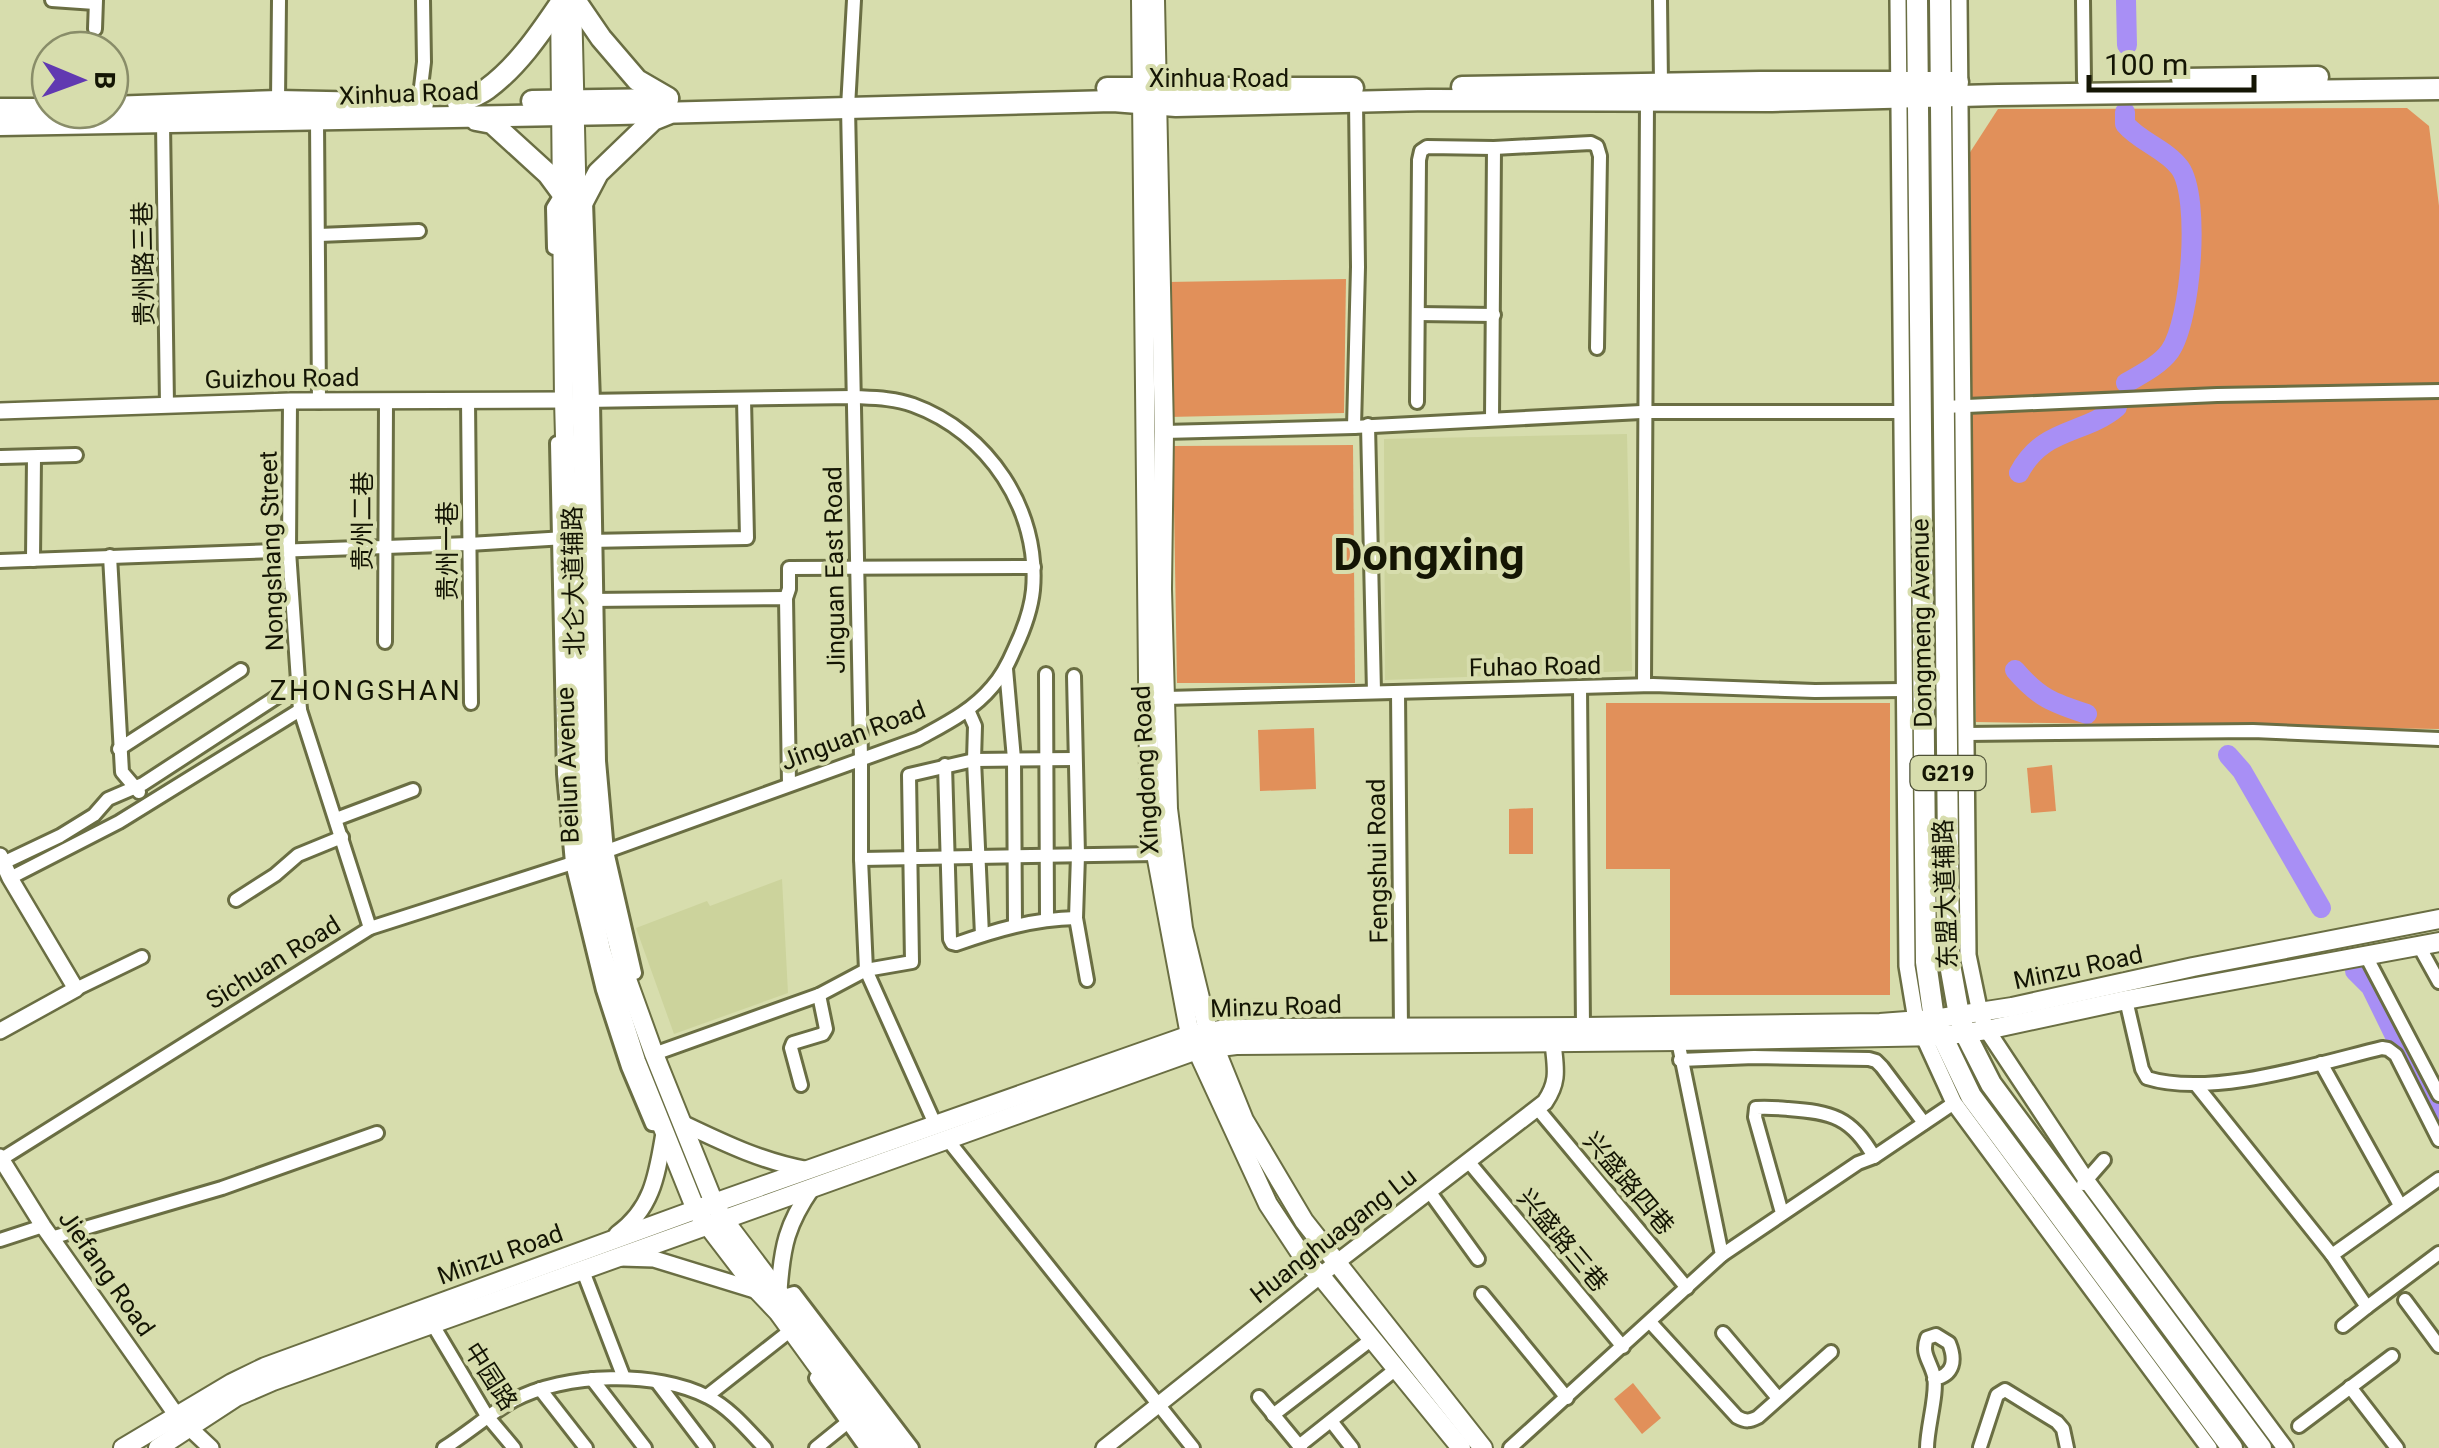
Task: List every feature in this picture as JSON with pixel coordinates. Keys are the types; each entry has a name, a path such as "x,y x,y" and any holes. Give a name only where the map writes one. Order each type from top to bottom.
{"main road":[{"name":"Xingdong Road","path":"1141,0 1164,432 1162,589 1168,809 1202,1041 1304,1221 1484,1448"},
{"name":"Xingdong Road","path":"1156,0 1149,96 1149,772 1156,854 1202,1041 1268,1204 1305,1260 1461,1448"},
{"name":"Dongmeng Avenue","path":"1917,0 1909,89 1929,1028 1971,1096 2232,1448"},
{"name":"Dongmeng Avenue","path":"1940,0 1950,89 1954,407 1958,863 1949,958 1992,1084 2080,1187 2261,1448"},
{"name":"Beilun Avenue","path":"562,3 560,62 577,152 582,204 574,401"},
{"name":"Beilun Avenue","path":"562,3 568,107 562,193 577,539 574,770 611,988 662,1129 710,1214 896,1448"},
{"path":"459,109 485,91 533,44 562,3 601,38 637,80 671,105 598,172 582,204"},
{"name":"Xinhua Road","path":"1950,89 2084,80 2439,76"},
{"name":"Xinhua Road","path":"0,125 318,120 459,109 848,101 1094,102 1149,96 1662,83 1909,89 2439,89"},
{"name":"Xinhua Road","path":"1149,96 1356,102 1647,101 1909,89"},
{"name":"Xinhua Road","path":"130,106 278,101 420,104 459,109"},
{"path":"0,109 30,108"},
{"path":"459,109 492,123 548,174 562,193"},
{"name":"Beilun Avenue","path":"577,539 592,600 589,858 710,1214"},
{"name":"Minzu Road","path":"1973,1023 2192,967 2439,918"},
{"name":"Minzu Road","path":"158,1448 183,1421 232,1383 264,1367 810,1179 947,1139 1202,1041 1552,1042 1679,1050 1973,1023 2126,1000 2439,942"},
{"name":"Minzu Road","path":"810,1179 935,1124 1202,1041 1266,1028 1880,1022 1929,1028"},
{"name":"Minzu Road","path":"123,1448 273,1381 583,1271 610,1250"},
{"name":"Beilun Avenue","path":"772,1295 788,1332 851,1420 877,1448"}],"street":[{"path":"52,0 96,1 95,28"},
{"path":"278,101 279,0"},
{"path":"420,104 423,0"},
{"name":"Jinguan East Road","path":"854,0 848,101 866,970 935,1124"},
{"path":"1660,0 1662,83"},
{"name":"东盟大道辅路","path":"1898,0 1909,89 1902,412 1908,966 1954,1104 2209,1448"},
{"path":"1950,89 1959,0"},
{"path":"2084,0 2084,80"},
{"path":"1644,685 1647,101"},
{"path":"1356,102 1361,426 1374,692"},
{"path":"318,120 318,402"},
{"name":"贵州路三巷","path":"164,123 167,405"},
{"path":"1417,402 1421,150 1427,148 1591,143 1597,146 1597,348"},
{"path":"1492,419 1494,148"},
{"path":"319,235 419,231"},
{"path":"1418,314 1494,315"},
{"path":"1954,407 2217,395 2439,391"},
{"name":"Jinguan Road","path":"574,401 853,397 911,404 952,425 997,466 1028,528 1034,567 1025,627 1006,669 968,710 918,739 589,858"},
{"path":"0,561 577,539 747,538 744,399"},
{"name":"贵州一巷","path":"468,400 471,703"},
{"name":"Guizhou Road","path":"0,411 290,401 574,401"},
{"name":"Nongshang Street","path":"290,401 290,550 300,710 370,928"},
{"name":"贵州二巷","path":"385,642 386,401"},
{"name":"北仑大道辅路","path":"574,401 577,539"},
{"name":"东盟大道辅路","path":"1954,407 1966,734 1958,863"},
{"path":"1164,432 1646,412 1902,412"},
{"path":"1,457 76,455"},
{"path":"33,560 34,457"},
{"path":"110,556 122,772 146,805"},
{"path":"789,784 789,568 1034,567"},
{"path":"592,600 786,598"},
{"path":"1006,669 1014,759 1015,924"},
{"path":"120,749 240,670"},
{"path":"1046,674 1047,919"},
{"path":"1074,676 1076,918 1087,980"},
{"path":"4,870 99,811 108,798 136,787 298,684"},
{"name":"Fuhao Road","path":"1166,698 1644,685 1905,690"},
{"path":"1580,687 1583,1027"},
{"name":"Fengshui Road","path":"1398,692 1401,1029"},
{"path":"4,870 118,822 300,710"},
{"path":"968,710 975,726 982,934"},
{"path":"1966,734 2253,731 2439,739"},
{"path":"658,1053 819,996 866,970 912,962 909,775 974,760 1075,759"},
{"path":"944,765 950,939 956,944 1015,924 1076,918"},
{"path":"336,819 413,790"},
{"path":"236,900 298,855 342,837"},
{"path":"861,859 1156,854"},
{"name":"Sichuan Road","path":"0,1158 370,928 589,858"},
{"path":"4,870 76,989"},
{"path":"2419,946 2439,982"},
{"path":"2366,956 2439,1095"},
{"path":"0,1031 142,957"},
{"path":"801,1085 790,1048 793,1043 822,1034 826,1029 819,996"},
{"path":"2126,1000 2146,1078 2197,1086 2258,1077 2388,1048 2396,1055 2439,1140"},
{"path":"1537,1108 1554,1089 1552,1042"},
{"path":"1722,1255 1679,1050 1754,1057 1869,1058 1882,1067 1924,1123"},
{"path":"2321,1062 2400,1205"},
{"path":"2197,1086 2332,1255 2367,1308"},
{"path":"1510,1448 1722,1255 1954,1104"},
{"name":"Huanghuagang Lu","path":"1104,1448 1336,1262 1537,1108"},
{"name":"兴盛路四巷","path":"1537,1108 1687,1288"},
{"path":"1782,1213 1754,1117 1756,1108 1834,1115 1847,1124 1874,1158"},
{"path":"681,1120 735,1149 810,1179 785,1237 772,1295"},
{"path":"662,1129 656,1175 645,1206 610,1250 654,1259 772,1295 794,1293 912,1448"},
{"path":"0,1240 222,1188 377,1134"},
{"path":"947,1139 1193,1448"},
{"name":"Jiefang Road","path":"0,1158 47,1232 183,1421 211,1448"},
{"path":"2104,1160 2080,1187 2285,1448"},
{"name":"兴盛路三巷","path":"1468,1161 1623,1347"},
{"path":"2332,1255 2439,1179"},
{"path":"1429,1192 1478,1259"},
{"path":"2343,1326 2439,1252"},
{"path":"583,1271 624,1378"},
{"path":"1482,1294 1568,1398"},
{"path":"2405,1300 2439,1346"},
{"path":"1650,1322 1737,1417 1750,1421 1830,1352"},
{"name":"中园路","path":"434,1325 487,1416 514,1448"},
{"path":"707,1396 788,1332"},
{"path":"1723,1333 1778,1398"},
{"path":"1273,1414 1372,1339"},
{"path":"2299,1426 2392,1356"},
{"path":"1260,1397 1300,1447 1396,1369"},
{"path":"444,1448 460,1444 487,1416 512,1400 540,1389 592,1379 624,1378 657,1382 707,1396 765,1448"},
{"path":"592,1379 645,1448"},
{"path":"1927,1448 1934,1379"},
{"path":"657,1382 707,1448"},
{"path":"2350,1387 2397,1448"},
{"path":"540,1389 586,1448"},
{"path":"1980,1447 1997,1395 2005,1390 2057,1422 2067,1448"},
{"path":"816,1448 851,1420 866,1448"},
{"path":"1331,1421 1352,1448"}],"shaded area":[{"path":"2407,108 2429,126 2439,206 2439,729 1976,722 1967,157 1998,109"},
{"path":"1346,279 1344,413 1168,417 1167,282"},
{"path":"1627,434 1632,671 1385,680 1384,439"},
{"path":"1353,445 1355,683 1177,683 1173,446"},
{"path":"1606,703 1890,703 1890,995 1670,995 1670,869 1606,869"},
{"path":"1314,728 1316,789 1260,791 1258,730"},
{"path":"2052,765 2056,811 2031,813 2027,768"},
{"path":"1533,808 1533,854 1509,854 1509,809"},
{"path":"782,879 788,993 674,1034 636,928 707,901 710,906"},
{"path":"1633,1383 1661,1418 1642,1434 1614,1399"}],"waterway":[{"path":"2126,0 2127,45"},
{"path":"2125,112 2125,124 2180,168 2186,183 2192,231 2188,288 2177,336 2161,361 2126,383"},
{"path":"2019,473 2040,447 2117,407"},
{"path":"2015,670 2047,698 2087,714"},
{"path":"2228,755 2242,771 2321,908"},
{"path":"2355,971 2371,987 2439,1126"}],"district":[{"name":"Dongxing","path":"1429,554"},
{"name":"ZHONGSHAN","path":"366,690"}]}
